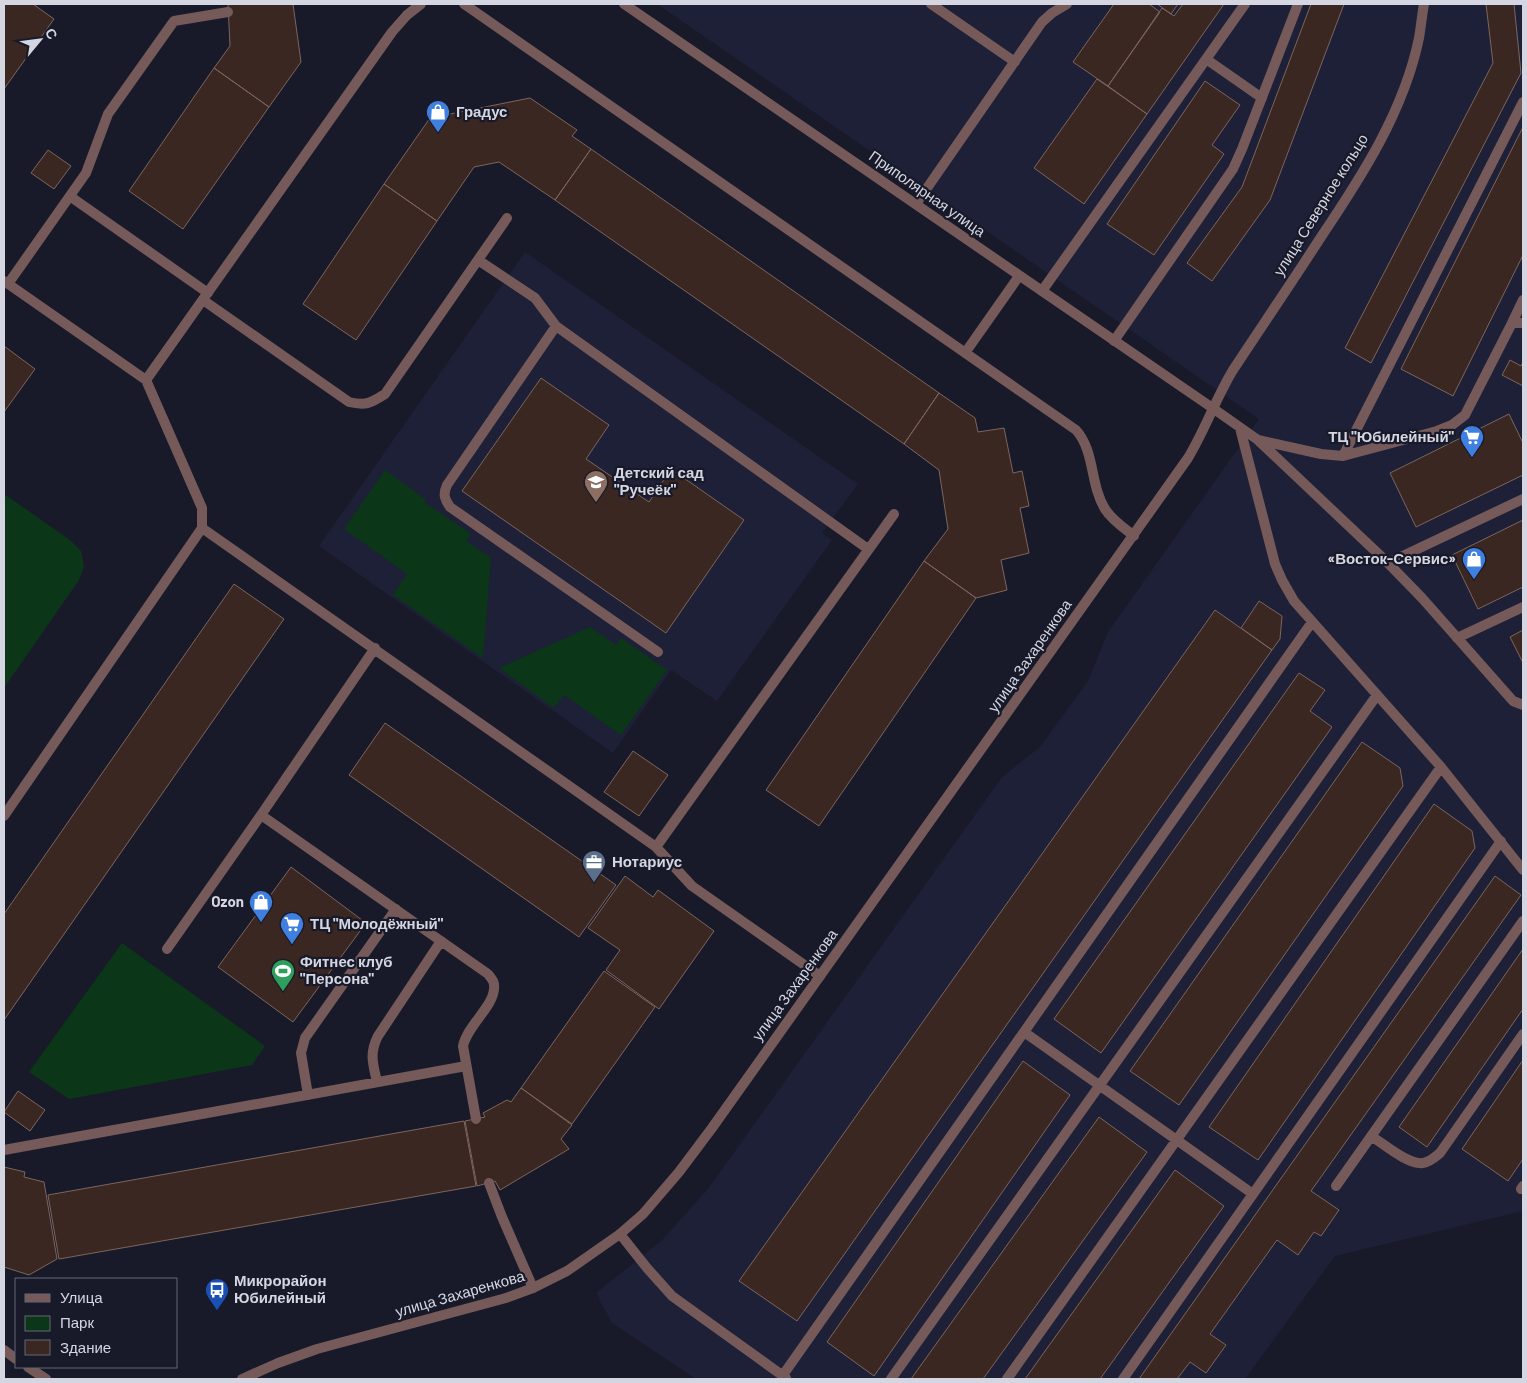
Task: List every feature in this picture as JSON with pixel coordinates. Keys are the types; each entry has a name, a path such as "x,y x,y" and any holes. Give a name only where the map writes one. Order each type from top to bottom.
{"street":[{"path":"146,380 392,32 407,15 421,4"},
{"path":"464,4 1076,430 1084,443 1105,510 1134,536"},
{"name":"Приполярная улица","path":"624,4 1258,440"},
{"path":"931,4 1015,62"},
{"path":"916,204 1042,22 1067,4"},
{"path":"1042,291 1244,4"},
{"path":"1114,341 1233,169 1298,4"},
{"name":"улица Северное кольцо","path":"1214,409 1232,373 1372,157 1406,82 1419,39 1424,4"},
{"path":"4,816 202,528 202,508 146,380 6,283 86,173 108,114 174,22 228,12"},
{"path":"1206,59 1262,98"},
{"path":"1343,456 1523,102"},
{"path":"71,196 349,402 362,405 372,402 385,394 507,218"},
{"path":"478,260 534,298 556,326 868,548"},
{"path":"965,353 1019,276"},
{"path":"1258,440 1321,454 1343,456 1437,431 1452,425 1465,415 1523,300"},
{"path":"1512,323 1523,323"},
{"path":"556,326 447,485 444,492 445,500 450,507 658,652"},
{"name":"улица Захаренкова","path":"242,1379 317,1349 466,1309 533,1288 568,1271 620,1234 643,1214 679,1172 1134,536 1188,458 1214,409"},
{"path":"1240,428 1275,564 1294,600 1441,767 1523,870"},
{"path":"1258,440 1388,563 1513,701 1523,705"},
{"path":"1388,563 1523,499"},
{"path":"656,847 894,514"},
{"path":"202,528 656,847 692,886 820,976"},
{"path":"1457,638 1523,607"},
{"path":"620,1234 672,1296 786,1377 1024,1032 1312,622"},
{"path":"167,949 375,648"},
{"path":"891,1379 1378,695"},
{"path":"1008,1379 1441,767"},
{"path":"261,815 488,974 494,981 492,997 464,1037 462,1046 476,1119"},
{"path":"1123,1379 1501,841"},
{"path":"308,1095 301,1053 305,1038 396,909"},
{"path":"1336,1186 1523,921"},
{"path":"377,1082 372,1047 441,941"},
{"path":"1024,1032 1253,1194"},
{"path":"1371,1136 1409,1161 1421,1163 1430,1161 1440,1153 1523,1034"},
{"path":"4,1152 466,1066"},
{"path":"489,1183 533,1288"},
{"path":"4,1350 15,1358"},
{"path":"30,1368 46,1379"}],"shaded area":[{"path":"657,4 1523,4 1523,1211 1335,1256 1245,1379 696,1379 612,1323 596,1293 662,1240 708,1189 1002,777 1040,747 1088,681 1108,632 1259,419"},
{"name":"Детский сад \"Ручеёк\"","path":"525,252 858,484 822,533 832,540 717,701 671,670 613,753 319,546"}],"green space":[{"path":"385,470 425,499 424,502 471,534 466,541 491,558 483,658 393,595 407,574 344,529"},
{"path":"4,496 7,496 70,540 81,551 84,566 79,580 4,688"},
{"path":"590,627 616,645 621,638 667,670 621,735 564,695 554,708 499,668"},
{"path":"122,943 265,1046 252,1065 69,1099 29,1072"}],"building":[{"path":"4,4 33,4 54,19 4,89"},
{"path":"228,4 293,4 301,62 269,107 214,68 230,46"},
{"path":"1114,4 1149,4 1160,12 1108,86 1073,62"},
{"path":"1157,4 1178,4 1171,14"},
{"path":"1183,4 1224,4 1147,114 1108,86 1162,8 1174,16"},
{"path":"1311,4 1344,4 1270,200 1212,281 1187,263 1242,187"},
{"path":"1486,4 1514,4 1521,73 1371,363 1345,348 1493,63"},
{"path":"214,68 269,107 183,229 129,191"},
{"path":"1097,79 1147,114 1084,204 1034,168"},
{"path":"1205,81 1240,105 1212,145 1224,154 1154,255 1107,224"},
{"path":"530,98 577,130 572,136 591,149 555,200 499,162 474,167 437,221 384,184 430,118"},
{"path":"1523,127 1523,255 1453,396 1401,369"},
{"path":"591,149 939,393 904,444 555,200"},
{"path":"48,150 71,166 54,189 31,173"},
{"path":"384,184 437,221 356,340 303,304"},
{"path":"4,346 35,369 4,412"},
{"path":"1510,360 1521,366 1523,362 1523,386 1502,375"},
{"path":"541,378 609,425 586,459 649,502 671,469 744,520 666,633 462,491"},
{"path":"939,393 975,418 978,432 1004,428 1013,473 1022,471 1029,506 1020,508 1029,553 1001,560 1007,590 976,598 924,561 948,529 939,470 904,444"},
{"name":"ТЦ \"Юбилейный\"","path":"1509,414 1523,443 1523,475 1416,527 1390,473"},
{"path":"1523,520 1523,587 1478,609 1452,555"},
{"path":"924,561 976,598 819,826 766,790"},
{"path":"234,584 284,619 4,1020 4,914"},
{"path":"1259,601 1282,616 1280,639 1272,650 1241,628"},
{"path":"1215,610 1272,650 797,1321 739,1281"},
{"path":"1523,630 1523,663 1510,637"},
{"path":"1299,673 1325,690 1310,711 1332,727 1101,1053 1054,1019"},
{"path":"385,723 616,885 579,937 349,775"},
{"path":"1362,742 1400,768 1403,786 1179,1105 1130,1071"},
{"path":"633,751 668,775 639,816 604,792"},
{"path":"1434,804 1472,831 1475,848 1258,1160 1209,1127"},
{"name":"ТЦ \"Молодёжный\"","path":"291,867 366,923 293,1022 218,967"},
{"path":"625,876 653,897 658,890 714,931 659,1009 606,970 620,950 588,928"},
{"path":"1495,876 1521,895 1311,1191 1339,1210 1321,1236 1314,1232 1298,1255 1277,1240 1210,1334 1226,1345 1206,1373 1190,1362 1177,1379 1139,1379"},
{"path":"1523,949 1523,1009 1427,1147 1399,1127"},
{"path":"604,971 655,1007 572,1124 521,1088"},
{"path":"1523,1060 1523,1159 1508,1181 1462,1149"},
{"path":"1023,1061 1070,1095 874,1376 827,1342"},
{"path":"521,1088 572,1125 561,1139 569,1149 500,1190 495,1181 477,1186 465,1121 485,1117 483,1113 507,1100 511,1102"},
{"path":"18,1091 45,1110 30,1131 4,1112"},
{"path":"1099,1117 1147,1152 983,1379 911,1379"},
{"path":"464,1121 476,1186 59,1259 48,1195"},
{"path":"4,1167 25,1172 24,1177 44,1182 57,1259 29,1275 4,1267"},
{"path":"1175,1170 1224,1206 1100,1379 1025,1379"}],"place":[{"name":"Градус","path":"438,133"},
{"name":"ТЦ \"Юбилейный\"","path":"1472,458"},
{"name":"Детский сад \"Ручеёк\"","path":"596,503"},
{"name":"«Восток-Сервис»","path":"1474,580"},
{"name":"Нотариус","path":"594,883"},
{"name":"Ozon","path":"261,923"},
{"name":"ТЦ \"Молодёжный\"","path":"292,945"},
{"name":"Фитнес клуб \"Персона\"","path":"283,992"},
{"name":"Микрорайон Юбилейный","path":"217,1311"}]}
